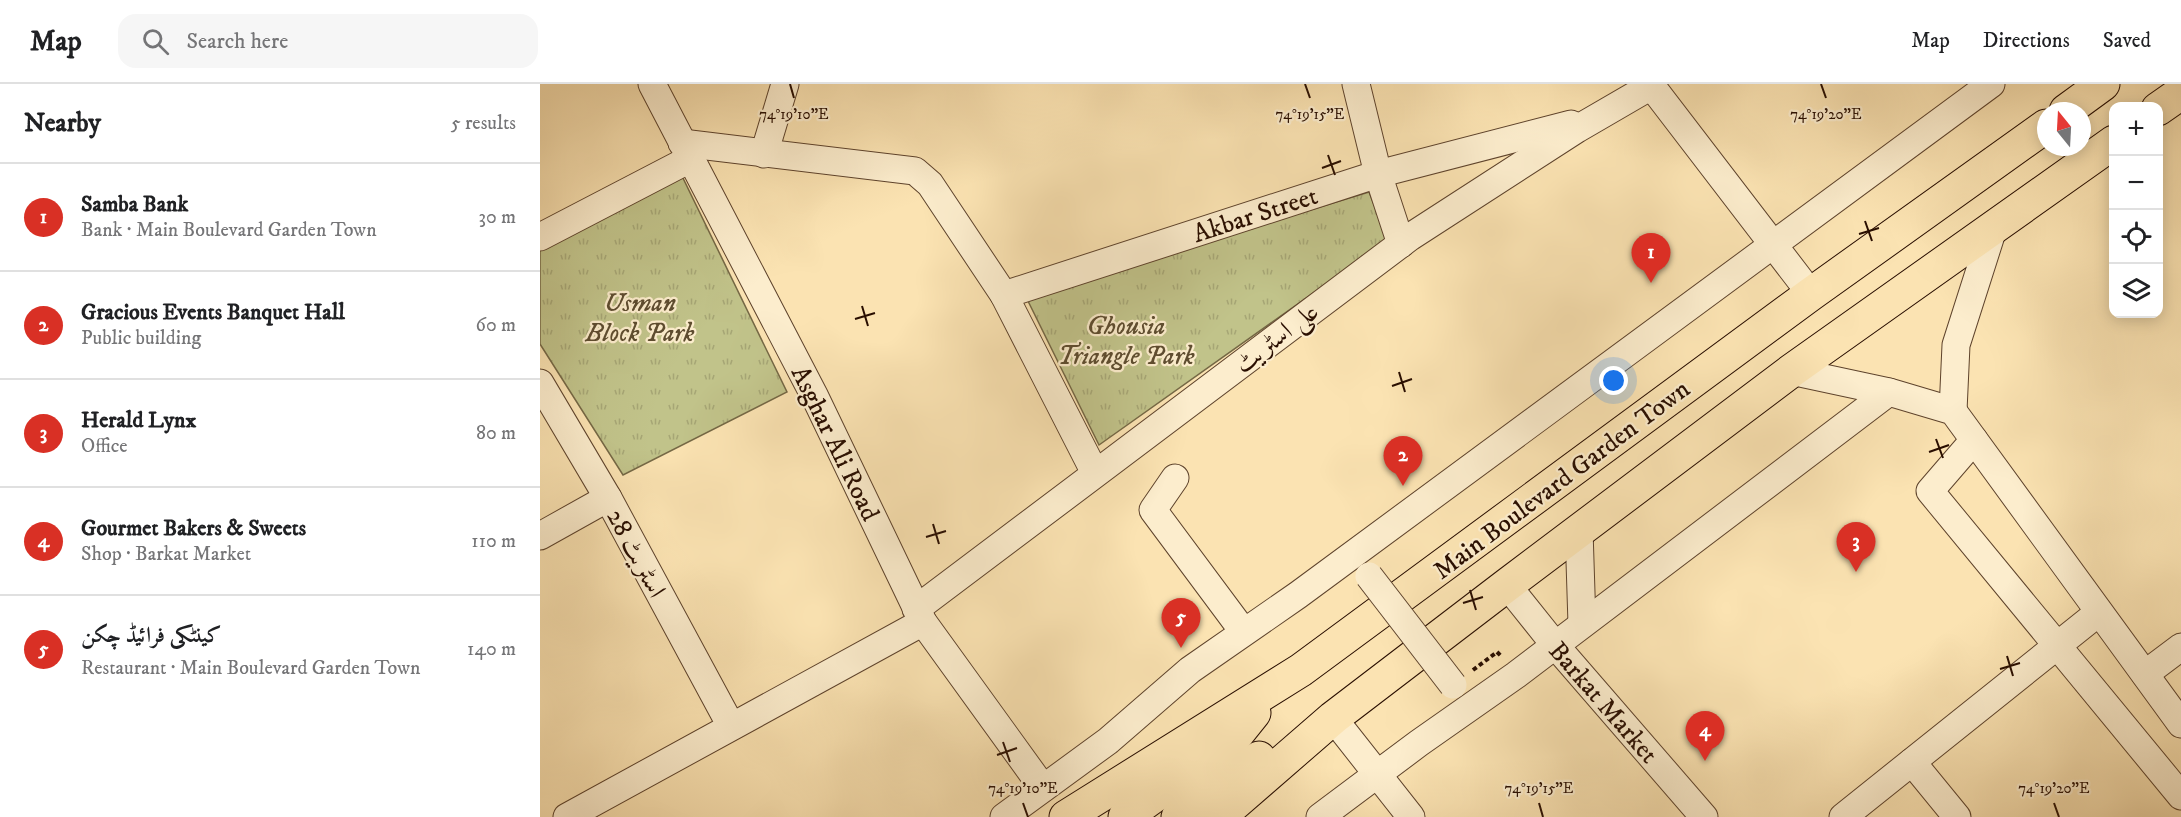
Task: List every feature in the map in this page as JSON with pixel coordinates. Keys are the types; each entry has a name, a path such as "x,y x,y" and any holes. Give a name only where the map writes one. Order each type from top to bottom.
{"main road":[{"path":"2078,102 2103,84"},
{"path":"2163,106 2181,93"},
{"name":"Main Boulevard Garden Town","path":"1066,817 1275,686 1373,619 1474,541 1811,294 2037,132"},
{"name":"Main Boulevard Garden Town","path":"1219,817 1324,727 1507,585 1791,371 2109,146"},
{"path":"1125,817 1234,738 1275,686"},
{"path":"1178,817 1252,760 1324,727"}],"street":[{"name":"Asghar Ali Road","path":"652,84 815,398 919,616 1043,788"},
{"path":"764,154 784,84"},
{"path":"1356,84 1378,174 1401,244"},
{"path":"1004,817 1108,741 1190,669 1298,595 1991,84"},
{"path":"1651,85 1811,294"},
{"name":"علی اسٹریٹ","path":"567,817 731,726 919,616 1095,473 1401,244 1577,129 1651,85"},
{"name":"Akbar Street","path":"1004,295 1378,174 1567,125 1577,129"},
{"path":"540,237 686,151 764,154 915,171 930,184 1004,295 1095,473"},
{"path":"1953,411 1956,345 1993,229"},
{"path":"1791,371 1889,392 1953,411 2181,724"},
{"name":"اسٹریٹ 28","path":"540,382 608,498 731,726"},
{"path":"1320,817 1555,645 1889,392"},
{"path":"1974,440 1930,491 2181,796"},
{"path":"1175,478 1153,510 1243,631"},
{"path":"540,536 608,498"},
{"path":"1579,531 1582,624"},
{"path":"1369,576 1453,685"},
{"name":"Barkat Market","path":"1507,585 1555,645 1704,817"},
{"path":"1843,817 2098,613"},
{"path":"2145,674 2181,647"},
{"path":"1324,727 1377,775 1411,817"},
{"path":"1912,762 1957,817"}],"green space":[{"name":"Usman Block Park","path":"680,172 787,392 623,475 540,344 540,246"},
{"name":"Ghousia Triangle Park","path":"1369,192 1388,240 1099,445 1026,297"}],"place":[{"name":"Samba Bank","path":"1651,283"},
{"name":"Gracious Events Banquet Hall","path":"1403,486"},
{"name":"Herald Lynx","path":"1856,572"},
{"name":"کینٹکی فرائیڈ چکن","path":"1181,648"},
{"name":"Gourmet Bakers & Sweets","path":"1705,761"}]}
